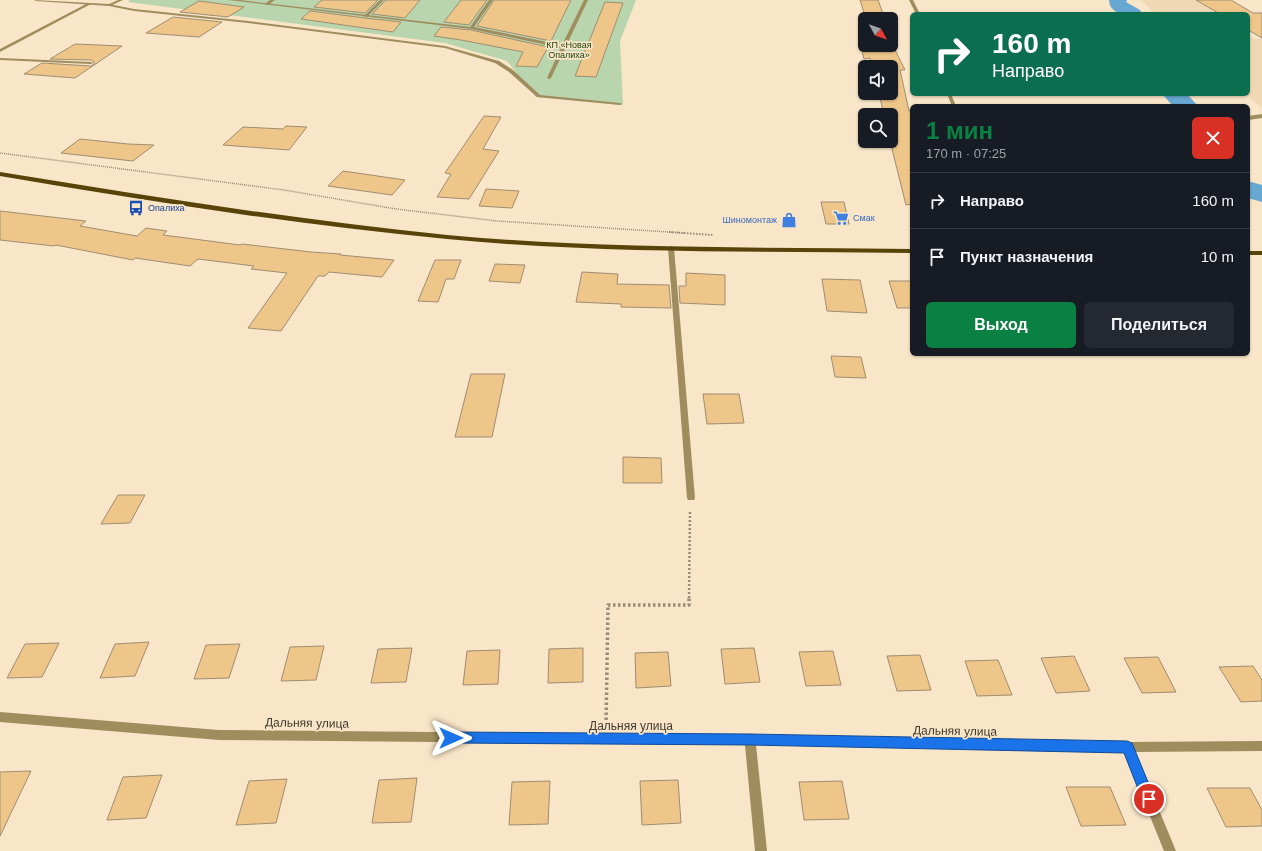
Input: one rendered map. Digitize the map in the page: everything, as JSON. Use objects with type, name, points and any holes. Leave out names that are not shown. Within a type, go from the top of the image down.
[{"type":"main road","points":[[0,174],[97,190],[377,230],[448,237],[542,244],[671,248],[910,251]]},
{"type":"main road","points":[[1250,253],[1262,253]]},
{"type":"street","points":[[36,0],[109,5],[134,10],[248,22],[445,47],[496,62],[511,71],[539,96],[620,104]]},
{"type":"street","points":[[109,5],[121,0]]},
{"type":"street","points":[[230,0],[471,28],[564,47]]},
{"type":"street","points":[[267,4],[272,0]]},
{"type":"street","points":[[366,16],[382,0]]},
{"type":"street","points":[[471,28],[491,0]]},
{"type":"street","points":[[549,78],[586,0]]},
{"type":"street","points":[[911,0],[917,12]]},
{"type":"street","points":[[0,51],[89,4]]},
{"type":"street","points":[[0,59],[91,63]]},
{"type":"street","points":[[1250,118],[1262,116]]},
{"type":"street","points":[[671,248],[691,498]]},
{"type":"street","name":"Дальняя улица","points":[[0,717],[219,735],[750,740],[1127,747],[1262,746]]},
{"type":"street","points":[[750,740],[761,851]]},
{"type":"street","points":[[1127,747],[1170,851]]},
{"type":"path","points":[[0,153],[276,189],[396,209],[497,221],[715,235]]},
{"type":"path","points":[[606,739],[608,605],[689,605],[691,498]]},
{"type":"shaded area","points":[[1141,0],[1198,0],[1215,12],[1154,12]]},
{"type":"shaded area","points":[[1250,36],[1254,39],[1262,39],[1262,108],[1248,96],[1250,96]]},
{"type":"green space","name":"КП «Новая Опалиха»","points":[[130,0],[636,0],[620,41],[623,105],[536,97],[507,61],[445,43],[128,2]]},
{"type":"building","points":[[322,0],[378,0],[365,13],[314,7]]},
{"type":"building","points":[[386,0],[420,0],[405,18],[372,14]]},
{"type":"building","points":[[461,0],[487,0],[469,25],[444,22]]},
{"type":"building","points":[[494,0],[571,0],[551,41],[477,26]]},
{"type":"building","points":[[860,0],[878,0],[882,12],[864,12]]},
{"type":"building","points":[[1196,0],[1231,0],[1253,13],[1262,13],[1262,38],[1250,31],[1250,12],[1217,12]]},
{"type":"building","points":[[199,1],[244,7],[228,17],[180,12]]},
{"type":"building","points":[[605,2],[623,3],[596,77],[575,76]]},
{"type":"building","points":[[310,11],[401,22],[393,32],[301,19]]},
{"type":"building","points":[[173,17],[222,22],[199,37],[146,33]]},
{"type":"building","points":[[441,27],[471,30],[548,47],[537,67],[516,66],[523,52],[434,36]]},
{"type":"building","points":[[75,44],[122,46],[75,78],[24,74],[42,63],[91,66],[94,64],[91,60],[50,59]]},
{"type":"building","points":[[862,52],[896,52],[905,70],[900,70],[910,111],[910,204],[906,205],[892,148],[898,148],[898,108],[882,108],[881,100],[898,100],[898,60],[870,60],[870,58],[864,59]]},
{"type":"building","points":[[484,116],[501,117],[483,149],[499,151],[469,199],[437,197],[451,174],[445,173]]},
{"type":"building","points":[[286,126],[307,127],[289,150],[223,145],[243,127],[283,129]]},
{"type":"building","points":[[80,139],[154,145],[133,161],[61,153]]},
{"type":"building","points":[[343,171],[405,180],[392,195],[328,186]]},
{"type":"building","points":[[486,189],[519,191],[512,208],[479,206]]},
{"type":"building","points":[[821,202],[844,202],[849,224],[826,224]]},
{"type":"building","points":[[0,211],[86,221],[80,226],[137,236],[146,228],[167,231],[163,235],[240,245],[394,260],[382,277],[329,272],[325,276],[318,276],[281,331],[248,328],[287,273],[251,269],[254,266],[198,259],[190,266],[135,258],[133,260],[56,245],[0,240]]},
{"type":"building","points":[[435,260],[461,260],[454,279],[446,279],[438,302],[418,301]]},
{"type":"building","points":[[495,264],[525,265],[520,283],[489,281]]},
{"type":"building","points":[[582,272],[618,274],[617,284],[669,285],[671,308],[621,307],[621,304],[576,302]]},
{"type":"building","points":[[686,273],[725,275],[725,305],[680,303],[679,286],[686,286]]},
{"type":"building","points":[[822,279],[860,280],[867,313],[827,311]]},
{"type":"building","points":[[889,281],[910,281],[910,308],[897,308]]},
{"type":"building","points":[[831,356],[861,357],[866,378],[835,377]]},
{"type":"building","points":[[471,374],[505,374],[492,437],[455,437]]},
{"type":"building","points":[[703,394],[739,394],[744,423],[707,424]]},
{"type":"building","points":[[623,457],[661,458],[662,483],[623,483]]},
{"type":"building","points":[[118,495],[145,495],[130,523],[101,524]]},
{"type":"building","points":[[149,642],[135,676],[100,678],[115,644]]},
{"type":"building","points":[[59,643],[42,677],[7,678],[25,644]]},
{"type":"building","points":[[240,644],[229,678],[194,679],[206,645]]},
{"type":"building","points":[[324,646],[316,680],[281,681],[290,647]]},
{"type":"building","points":[[412,648],[406,682],[371,683],[378,649]]},
{"type":"building","points":[[583,648],[583,682],[548,683],[549,649]]},
{"type":"building","points":[[754,648],[760,682],[725,684],[721,649]]},
{"type":"building","points":[[500,650],[498,684],[463,685],[467,651]]},
{"type":"building","points":[[833,651],[841,685],[806,686],[799,652]]},
{"type":"building","points":[[668,652],[671,686],[636,688],[635,653]]},
{"type":"building","points":[[920,655],[931,690],[897,691],[887,656]]},
{"type":"building","points":[[1074,656],[1090,691],[1056,693],[1041,658]]},
{"type":"building","points":[[1158,657],[1176,692],[1142,693],[1124,658]]},
{"type":"building","points":[[998,660],[1012,695],[977,696],[965,661]]},
{"type":"building","points":[[1253,666],[1262,680],[1262,701],[1241,702],[1219,667]]},
{"type":"building","points":[[31,771],[0,836],[0,772]]},
{"type":"building","points":[[162,775],[146,818],[107,820],[123,777]]},
{"type":"building","points":[[417,778],[411,822],[372,823],[379,780]]},
{"type":"building","points":[[287,779],[276,823],[236,825],[249,781]]},
{"type":"building","points":[[678,780],[681,823],[642,825],[640,781]]},
{"type":"building","points":[[550,781],[548,824],[509,825],[512,782]]},
{"type":"building","points":[[842,781],[849,819],[804,820],[799,782]]},
{"type":"building","points":[[1066,787],[1110,787],[1126,825],[1081,826]]},
{"type":"building","points":[[1207,788],[1250,788],[1262,810],[1262,826],[1226,827]]},
{"type":"waterway","points":[[1118,0],[1119,5],[1130,12]]},
{"type":"waterway","points":[[1175,96],[1185,104]]},
{"type":"waterway","points":[[1250,190],[1262,194]]},
{"type":"place","name":"Опалиха","points":[[136,208]]},
{"type":"place","name":"Смак","points":[[841,218]]},
{"type":"place","name":"Шиномонтаж","points":[[789,220]]},
{"type":"route","points":[[451,738],[750,740],[1127,747],[1149,799]]}]
